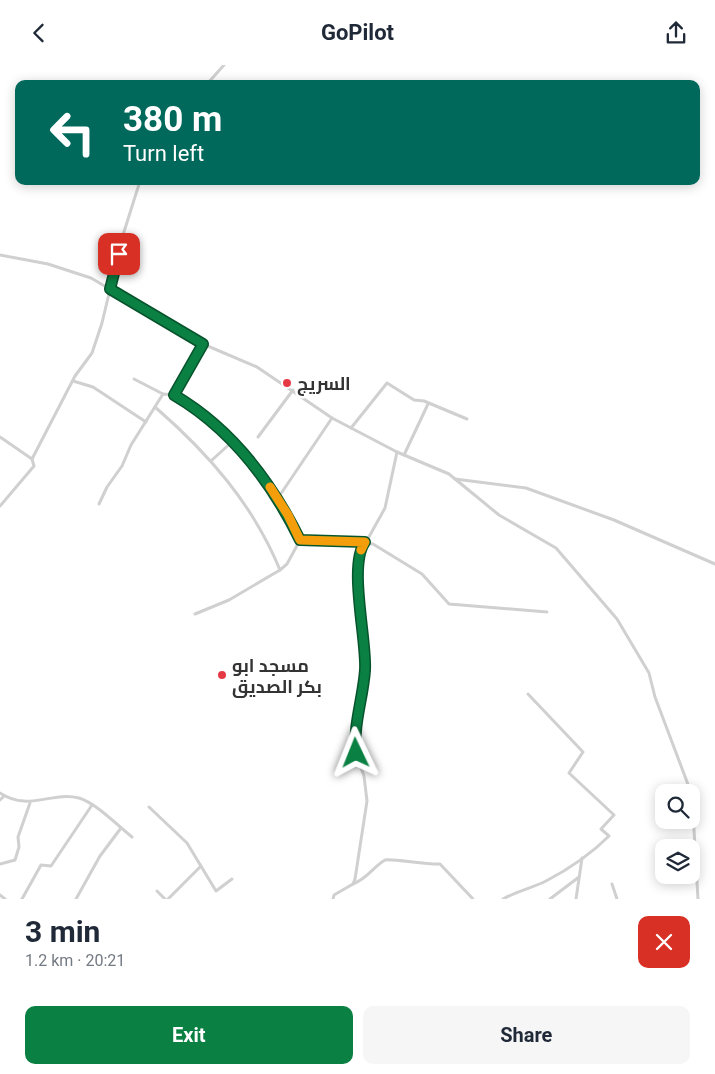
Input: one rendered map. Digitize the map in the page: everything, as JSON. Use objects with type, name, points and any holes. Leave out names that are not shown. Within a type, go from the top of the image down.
[{"type":"street","points":[[211,80],[224,65]]},
{"type":"street","points":[[32,459],[73,381],[92,353],[123,235],[139,185]]},
{"type":"street","points":[[0,255],[48,264],[91,278],[203,344],[257,367],[332,418],[397,452],[450,474],[499,515],[556,548],[585,580],[630,638],[649,673],[655,697],[692,795],[698,899]]},
{"type":"street","points":[[174,395],[203,344]]},
{"type":"street","points":[[134,379],[163,394],[174,395],[216,423],[234,440],[278,498],[300,540]]},
{"type":"street","points":[[73,381],[93,387],[146,422]]},
{"type":"street","points":[[351,428],[387,383],[414,400],[467,419]]},
{"type":"street","points":[[258,437],[293,391]]},
{"type":"street","points":[[100,504],[107,487],[122,465],[130,445],[163,394]]},
{"type":"street","points":[[404,455],[428,404]]},
{"type":"street","points":[[156,407],[212,460],[246,506],[280,570]]},
{"type":"street","points":[[278,498],[332,418]]},
{"type":"street","points":[[0,437],[32,459],[34,466],[0,506]]},
{"type":"street","points":[[212,460],[234,440]]},
{"type":"street","points":[[353,884],[367,801],[355,740],[365,673],[365,643],[359,600],[360,553],[385,508],[397,452]]},
{"type":"street","points":[[454,479],[526,488],[614,519],[714,565]]},
{"type":"street","points":[[300,540],[365,542],[415,568],[449,604],[547,612]]},
{"type":"street","points":[[195,614],[229,600],[280,570],[287,564],[300,540]]},
{"type":"street","points":[[503,899],[523,889],[544,882],[582,858],[609,836],[602,829],[614,815],[569,773],[583,752],[528,694]]},
{"type":"street","points":[[0,793],[4,796],[30,803],[62,797],[77,798],[92,805],[132,837]]},
{"type":"street","points":[[0,800],[4,796]]},
{"type":"street","points":[[0,864],[15,859],[19,847],[18,837],[30,803]]},
{"type":"street","points":[[22,899],[40,865],[51,866],[92,805]]},
{"type":"street","points":[[149,807],[187,843],[216,891],[232,879]]},
{"type":"street","points":[[76,899],[100,856],[121,828]]},
{"type":"street","points":[[333,899],[334,895],[364,880],[385,860],[392,858],[426,865],[440,864],[473,899]]},
{"type":"street","points":[[576,899],[582,858]]},
{"type":"street","points":[[157,891],[166,899],[200,867]]},
{"type":"street","points":[[550,899],[579,877]]},
{"type":"street","points":[[612,884],[617,899]]},
{"type":"street","points":[[0,895],[5,899]]},
{"type":"slow traffic","points":[[270,487],[288,515],[300,540],[365,542],[361,550]]},
{"type":"place","name":"السريج","points":[[287,383]]},
{"type":"place","name":"مسجد ابو بكر الصديق","points":[[222,675]]},
{"type":"route","points":[[119,254],[110,289],[203,344],[174,395],[216,423],[234,440],[275,493],[300,540],[365,542],[360,553],[359,600],[366,653],[365,673],[356,727],[356,753]]}]
